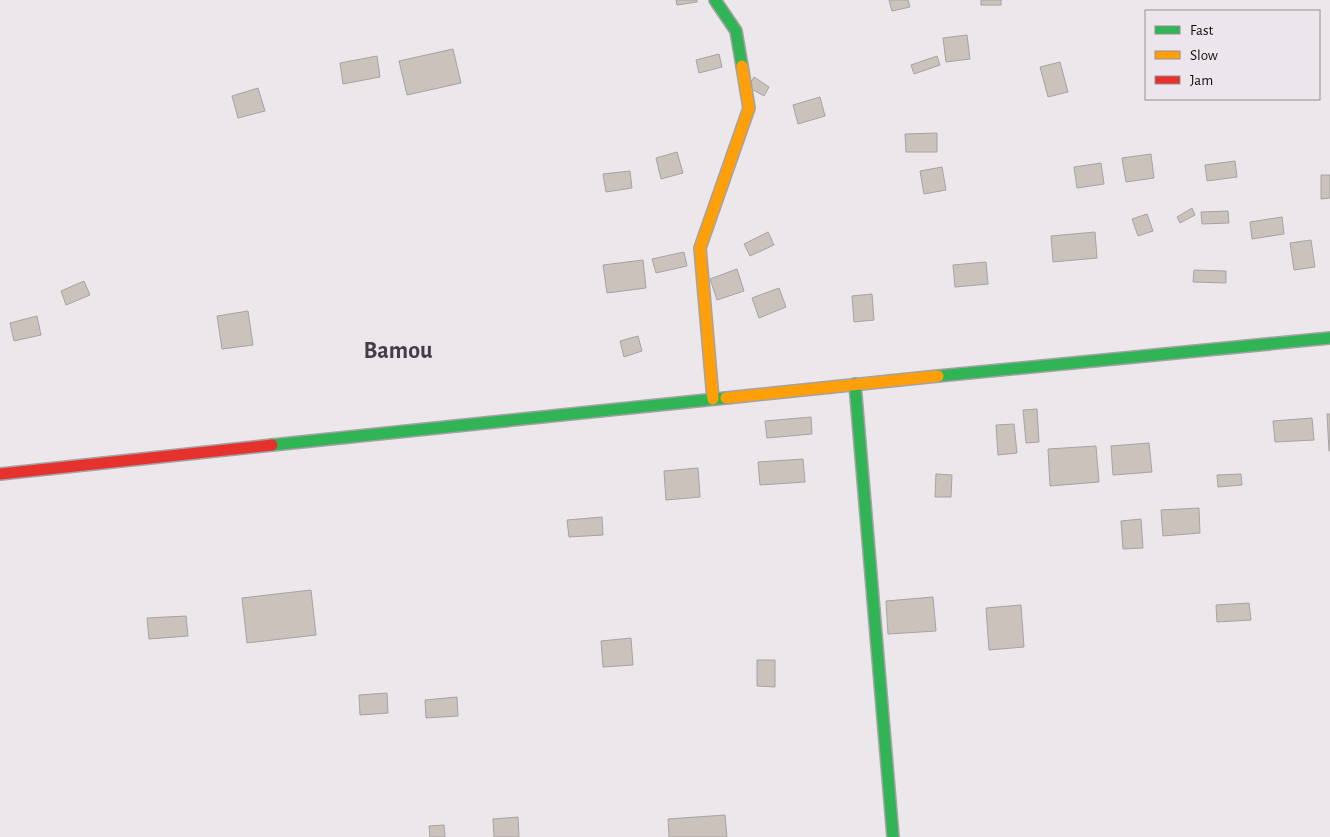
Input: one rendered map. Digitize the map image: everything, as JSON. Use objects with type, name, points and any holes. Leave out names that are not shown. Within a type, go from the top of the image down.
[{"type":"main road","points":[[713,399],[700,248],[749,108],[736,31],[715,0]]},
{"type":"main road","points":[[0,474],[855,384],[1330,338]]},
{"type":"main road","points":[[855,384],[893,837]]},
{"type":"building","points":[[676,0],[697,0],[697,2],[677,5]]},
{"type":"building","points":[[889,0],[908,0],[910,7],[892,11]]},
{"type":"building","points":[[981,0],[1001,0],[1001,5],[981,5]]},
{"type":"building","points":[[967,35],[970,59],[946,62],[943,38]]},
{"type":"building","points":[[453,49],[461,83],[407,95],[399,61]]},
{"type":"building","points":[[719,54],[722,67],[699,73],[696,60]]},
{"type":"building","points":[[377,56],[380,77],[343,84],[340,63]]},
{"type":"building","points":[[937,56],[940,65],[914,74],[911,65]]},
{"type":"building","points":[[1060,62],[1068,92],[1048,97],[1040,67]]},
{"type":"building","points":[[754,77],[769,87],[764,96],[748,87]]},
{"type":"building","points":[[258,88],[265,111],[238,118],[232,96]]},
{"type":"building","points":[[820,97],[825,116],[798,124],[793,105]]},
{"type":"building","points":[[937,133],[937,152],[906,152],[905,134]]},
{"type":"building","points":[[677,152],[683,173],[661,179],[656,158]]},
{"type":"building","points":[[1151,154],[1154,178],[1126,182],[1122,158]]},
{"type":"building","points":[[1235,161],[1237,177],[1207,181],[1205,165]]},
{"type":"building","points":[[1101,163],[1104,184],[1077,188],[1074,167]]},
{"type":"building","points":[[942,167],[946,190],[924,194],[920,171]]},
{"type":"building","points":[[630,171],[632,188],[606,192],[603,174]]},
{"type":"building","points":[[1321,175],[1330,175],[1330,198],[1321,199]]},
{"type":"building","points":[[1192,208],[1195,215],[1180,223],[1177,217]]},
{"type":"building","points":[[1228,211],[1229,223],[1202,224],[1201,212]]},
{"type":"building","points":[[1147,214],[1153,231],[1138,236],[1132,219]]},
{"type":"building","points":[[1282,217],[1284,234],[1252,239],[1250,222]]},
{"type":"building","points":[[768,232],[774,245],[750,256],[744,244]]},
{"type":"building","points":[[1095,232],[1097,258],[1053,262],[1051,236]]},
{"type":"building","points":[[1311,240],[1315,267],[1294,270],[1290,243]]},
{"type":"building","points":[[684,252],[687,266],[656,273],[652,259]]},
{"type":"building","points":[[643,260],[646,288],[607,293],[603,265]]},
{"type":"building","points":[[986,262],[988,284],[955,287],[953,265]]},
{"type":"building","points":[[737,269],[744,291],[717,300],[710,279]]},
{"type":"building","points":[[1194,270],[1226,271],[1226,283],[1193,282]]},
{"type":"building","points":[[84,281],[90,295],[66,305],[61,291]]},
{"type":"building","points":[[779,288],[786,307],[759,318],[752,298]]},
{"type":"building","points":[[872,294],[874,320],[854,322],[852,296]]},
{"type":"building","points":[[248,311],[253,345],[222,349],[217,316]]},
{"type":"building","points":[[37,316],[41,335],[14,341],[10,323]]},
{"type":"building","points":[[638,336],[642,351],[624,357],[620,341]]},
{"type":"building","points":[[1037,409],[1039,442],[1026,443],[1023,410]]},
{"type":"building","points":[[1327,414],[1330,414],[1330,451],[1329,451]]},
{"type":"building","points":[[811,417],[812,434],[767,438],[765,421]]},
{"type":"building","points":[[1312,418],[1314,440],[1275,442],[1273,421]]},
{"type":"building","points":[[1014,424],[1017,453],[998,455],[996,425]]},
{"type":"building","points":[[1149,443],[1152,472],[1113,475],[1111,446]]},
{"type":"building","points":[[1096,446],[1099,482],[1050,486],[1048,449]]},
{"type":"building","points":[[803,459],[805,482],[760,485],[758,462]]},
{"type":"building","points":[[698,468],[700,497],[666,500],[664,471]]},
{"type":"building","points":[[936,474],[952,475],[951,497],[935,497]]},
{"type":"building","points":[[1241,474],[1242,485],[1218,487],[1217,475]]},
{"type":"building","points":[[1199,508],[1200,533],[1163,536],[1161,510]]},
{"type":"building","points":[[602,517],[603,535],[569,537],[567,520]]},
{"type":"building","points":[[1141,519],[1143,548],[1123,549],[1121,521]]},
{"type":"building","points":[[311,590],[316,635],[247,643],[242,598]]},
{"type":"building","points":[[933,597],[936,631],[888,634],[886,601]]},
{"type":"building","points":[[1249,603],[1251,620],[1217,622],[1216,605]]},
{"type":"building","points":[[1021,605],[1024,647],[989,650],[986,608]]},
{"type":"building","points":[[186,616],[188,636],[149,639],[147,618]]},
{"type":"building","points":[[631,638],[633,665],[603,667],[601,641]]},
{"type":"building","points":[[757,660],[775,660],[775,687],[757,686]]},
{"type":"building","points":[[387,693],[388,713],[360,715],[359,695]]},
{"type":"building","points":[[457,697],[458,716],[426,718],[425,700]]},
{"type":"building","points":[[725,815],[727,837],[669,837],[668,819]]},
{"type":"building","points":[[518,817],[519,837],[494,837],[493,819]]},
{"type":"building","points":[[444,825],[445,837],[430,837],[429,826]]},
{"type":"traffic: fast","points":[[715,0],[736,31],[742,66]]},
{"type":"traffic: fast","points":[[938,376],[1330,338]]},
{"type":"traffic: fast","points":[[855,384],[893,837]]},
{"type":"traffic: fast","points":[[272,445],[726,398]]},
{"type":"traffic: slow","points":[[713,399],[700,248],[749,108],[742,66]]},
{"type":"traffic: slow","points":[[726,398],[938,376]]},
{"type":"traffic: jam","points":[[0,474],[272,445]]},
{"type":"district","name":"Bamou","points":[[398,350]]}]
